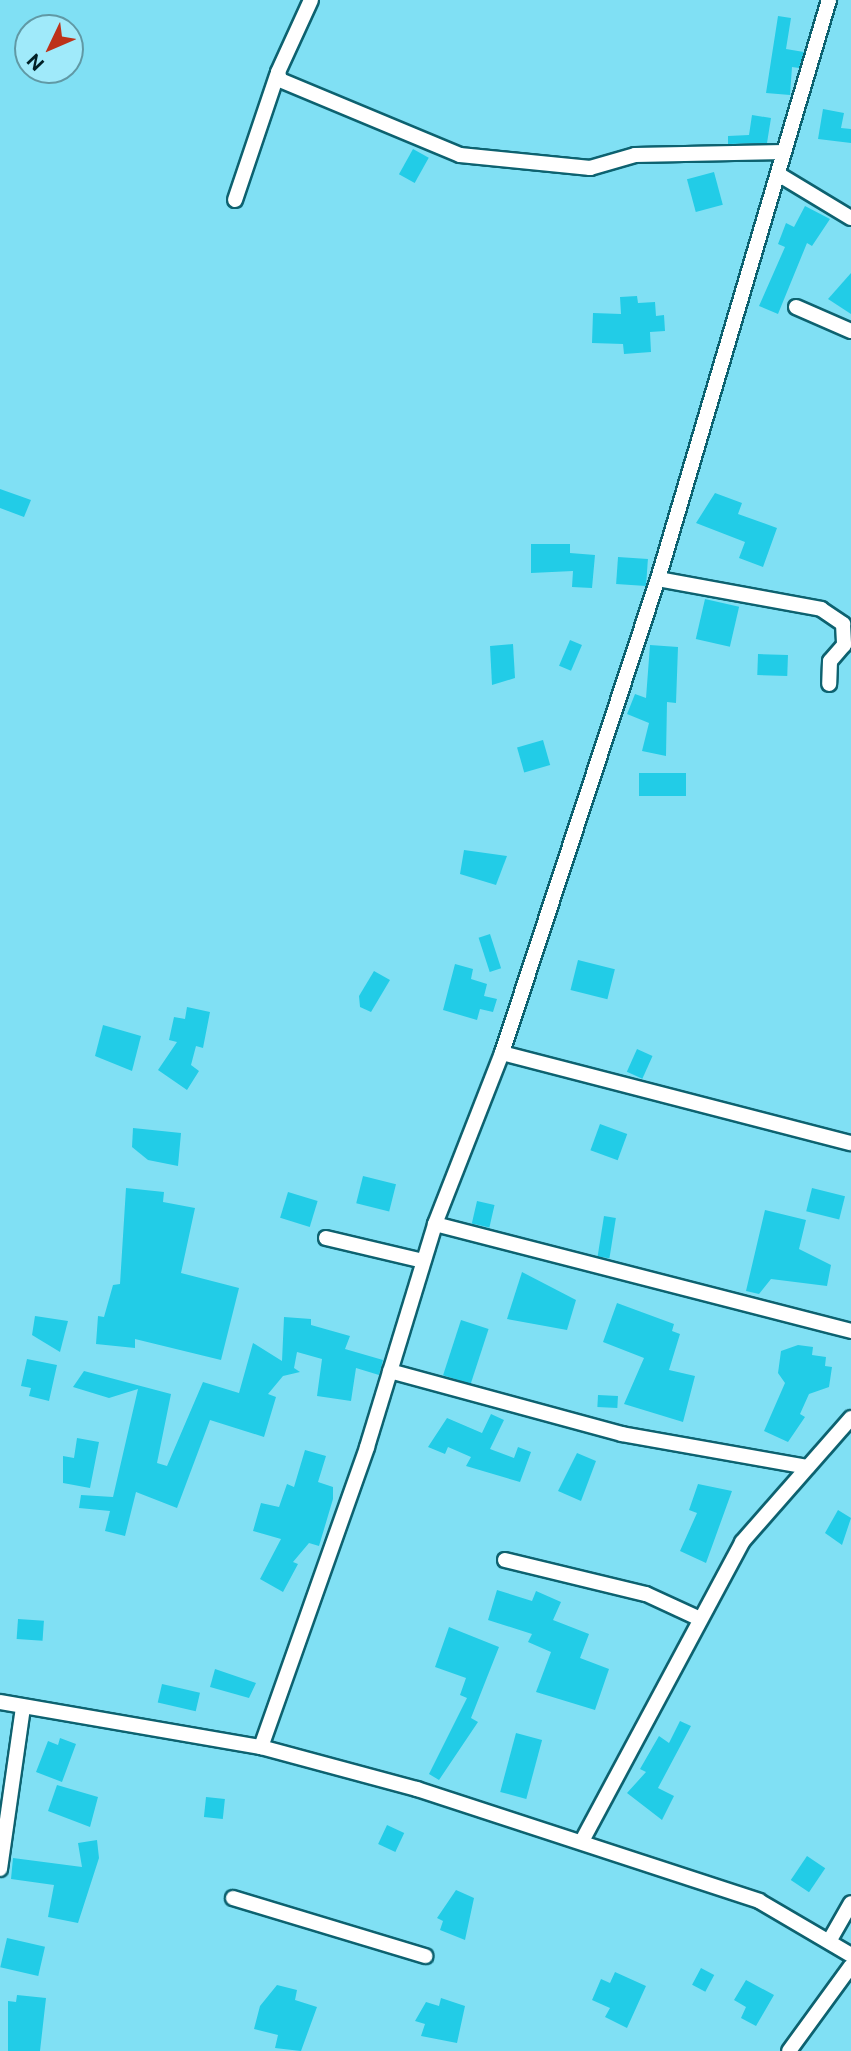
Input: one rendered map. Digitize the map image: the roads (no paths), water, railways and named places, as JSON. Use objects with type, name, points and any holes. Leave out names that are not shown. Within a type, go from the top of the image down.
[{"type":"street","points":[[235,200],[278,75],[311,0]]},
{"type":"street","points":[[261,1747],[390,1371],[435,1224],[502,1053],[658,579],[829,0]]},
{"type":"street","points":[[278,75],[460,155],[499,161],[590,168],[635,155],[784,152]]},
{"type":"street","points":[[778,174],[851,218]]},
{"type":"street","points":[[796,307],[851,331]]},
{"type":"street","points":[[658,579],[821,609],[842,624],[844,645],[830,661],[829,684]]},
{"type":"street","points":[[502,1053],[851,1143]]},
{"type":"street","points":[[435,1224],[851,1331]]},
{"type":"street","points":[[326,1238],[423,1261]]},
{"type":"street","points":[[390,1371],[465,1397],[622,1434],[807,1467]]},
{"type":"street","points":[[582,1841],[698,1618],[742,1542],[851,1418]]},
{"type":"street","points":[[505,1560],[646,1594],[698,1618]]},
{"type":"street","points":[[0,1702],[261,1747],[582,1841],[759,1900],[831,1938],[851,1955]]},
{"type":"street","points":[[0,1869],[23,1707]]},
{"type":"street","points":[[233,1898],[425,1956]]},
{"type":"street","points":[[831,1938],[851,1903]]},
{"type":"street","points":[[789,2051],[851,1966]]}]
